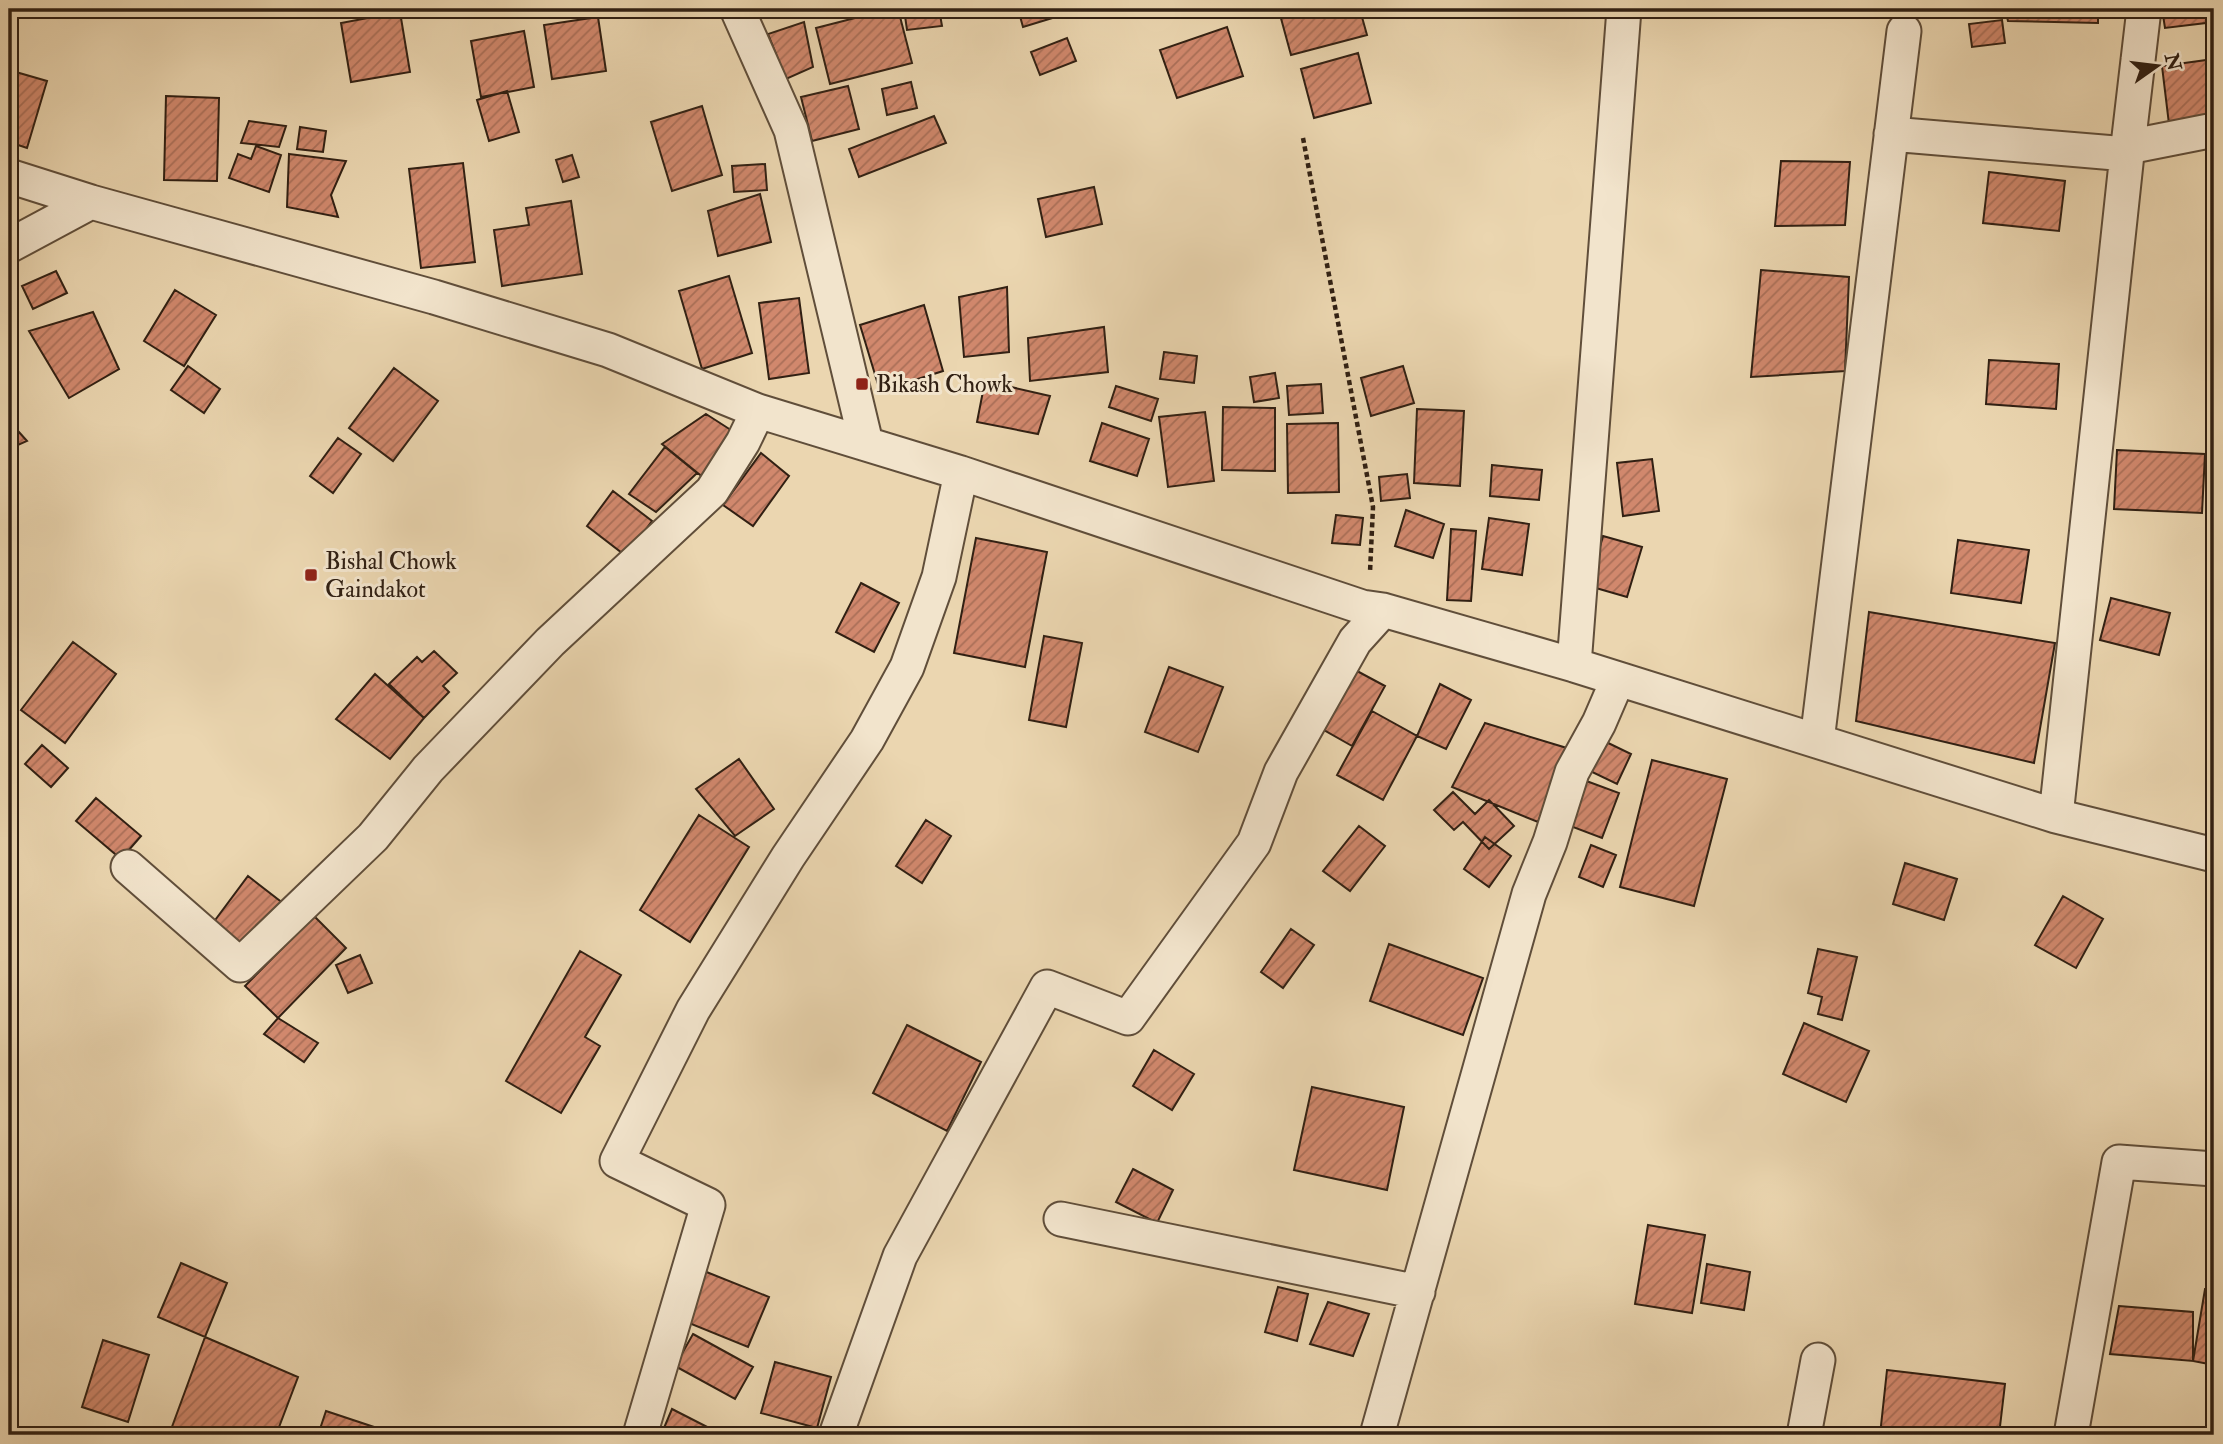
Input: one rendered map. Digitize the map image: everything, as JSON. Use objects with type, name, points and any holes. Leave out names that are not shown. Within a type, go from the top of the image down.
[{"type":"street","points":[[737,9],[791,130],[866,443]]},
{"type":"street","points":[[1574,664],[1624,9]]},
{"type":"street","points":[[2056,816],[2144,9]]},
{"type":"street","points":[[1817,741],[1904,31]]},
{"type":"street","points":[[1891,135],[2127,151],[2214,130]]},
{"type":"street","points":[[9,176],[91,202],[434,297],[608,350],[758,411],[961,472],[1372,608],[1574,664],[2056,816],[2214,855]]},
{"type":"street","points":[[9,246],[91,202]]},
{"type":"street","points":[[128,867],[240,965],[373,837],[428,769],[550,642],[712,491],[743,442],[758,411]]},
{"type":"street","points":[[640,1435],[708,1205],[617,1161],[693,1010],[788,857],[867,740],[907,667],[939,577],[961,472]]},
{"type":"street","points":[[836,1435],[900,1256],[1047,987],[1128,1018],[1254,843],[1281,772],[1372,608]]},
{"type":"street","points":[[1377,1435],[1529,894],[1550,842],[1572,772],[1599,723],[1618,679]]},
{"type":"street","points":[[2071,1435],[2119,1162],[2214,1169]]},
{"type":"street","points":[[1061,1219],[1418,1292]]},
{"type":"street","points":[[1804,1435],[1818,1360]]},
{"type":"path","points":[[1303,138],[1373,507],[1372,608]]},
{"type":"building","points":[[898,9],[912,63],[830,84],[816,28]]},
{"type":"building","points":[[904,9],[939,9],[942,26],[907,30]]},
{"type":"building","points":[[1018,9],[1071,9],[1072,12],[1023,27]]},
{"type":"building","points":[[1344,9],[1345,14],[1360,10],[1367,35],[1291,55],[1279,11]]},
{"type":"building","points":[[1967,9],[2098,9],[2098,23],[2008,21],[2007,17],[1967,15]]},
{"type":"building","points":[[2162,9],[2214,9],[2214,22],[2165,28]]},
{"type":"building","points":[[400,12],[410,72],[351,82],[341,23]]},
{"type":"building","points":[[598,17],[606,71],[552,79],[544,25]]},
{"type":"building","points":[[2002,20],[2005,43],[1972,47],[1969,24]]},
{"type":"building","points":[[804,22],[813,67],[786,79],[768,34]]},
{"type":"building","points":[[1227,27],[1243,76],[1177,98],[1160,50]]},
{"type":"building","points":[[524,31],[534,87],[481,97],[471,41]]},
{"type":"building","points":[[1067,38],[1076,61],[1040,75],[1031,52]]},
{"type":"building","points":[[1358,53],[1371,103],[1314,118],[1301,69]]},
{"type":"building","points":[[2214,59],[2214,118],[2169,124],[2162,66]]},
{"type":"building","points":[[9,70],[47,81],[27,148],[9,142]]},
{"type":"building","points":[[911,82],[917,108],[887,115],[882,89]]},
{"type":"building","points":[[848,86],[859,129],[812,141],[801,97]]},
{"type":"building","points":[[507,91],[519,132],[489,141],[477,100]]},
{"type":"building","points":[[166,96],[219,98],[217,181],[164,180]]},
{"type":"building","points":[[702,106],[722,175],[672,191],[651,122]]},
{"type":"building","points":[[934,116],[946,143],[859,177],[849,149]]},
{"type":"building","points":[[249,121],[286,126],[279,147],[241,143]]},
{"type":"building","points":[[300,127],[326,131],[323,152],[297,149]]},
{"type":"building","points":[[256,146],[281,155],[269,192],[229,178],[238,154],[251,159]]},
{"type":"building","points":[[289,154],[346,161],[331,195],[338,217],[287,207]]},
{"type":"building","points":[[572,155],[579,177],[563,182],[556,160]]},
{"type":"building","points":[[1781,161],[1850,162],[1845,225],[1775,226]]},
{"type":"building","points":[[463,163],[475,262],[421,268],[409,169]]},
{"type":"building","points":[[765,164],[767,190],[734,192],[732,166]]},
{"type":"building","points":[[1989,172],[2065,181],[2059,231],[1983,223]]},
{"type":"building","points":[[1094,187],[1102,224],[1046,237],[1038,199]]},
{"type":"building","points":[[760,194],[771,242],[718,256],[708,211]]},
{"type":"building","points":[[571,201],[582,274],[502,286],[494,230],[529,225],[526,208]]},
{"type":"building","points":[[1761,270],[1849,277],[1845,371],[1751,377]]},
{"type":"building","points":[[56,271],[67,293],[33,309],[22,286]]},
{"type":"building","points":[[729,276],[752,353],[702,369],[679,291]]},
{"type":"building","points":[[1007,287],[1009,352],[964,357],[959,297]]},
{"type":"building","points":[[175,290],[216,315],[184,366],[144,341]]},
{"type":"building","points":[[799,298],[809,373],[769,379],[759,303]]},
{"type":"building","points":[[924,305],[943,371],[880,391],[860,325]]},
{"type":"building","points":[[93,312],[119,369],[69,398],[29,331]]},
{"type":"building","points":[[1104,327],[1108,372],[1030,381],[1028,338]]},
{"type":"building","points":[[1164,352],[1197,356],[1194,383],[1160,379]]},
{"type":"building","points":[[1989,360],[2059,364],[2056,409],[1986,404]]},
{"type":"building","points":[[188,366],[220,389],[204,413],[171,390]]},
{"type":"building","points":[[1403,366],[1414,403],[1371,416],[1361,378]]},
{"type":"building","points":[[394,368],[438,401],[393,461],[349,428]]},
{"type":"building","points":[[1275,373],[1279,398],[1254,402],[1250,377]]},
{"type":"building","points":[[985,381],[1050,396],[1038,434],[977,422]]},
{"type":"building","points":[[1321,384],[1323,413],[1289,415],[1287,386]]},
{"type":"building","points":[[1116,386],[1158,399],[1151,421],[1109,407]]},
{"type":"building","points":[[1223,407],[1275,408],[1275,471],[1222,470]]},
{"type":"building","points":[[1417,409],[1464,411],[1460,486],[1414,483]]},
{"type":"building","points":[[1205,412],[1214,481],[1168,487],[1159,417]]},
{"type":"building","points":[[706,414],[734,432],[710,483],[662,444]]},
{"type":"building","points":[[9,421],[27,441],[9,449]]},
{"type":"building","points":[[1102,423],[1149,439],[1137,476],[1090,461]]},
{"type":"building","points":[[1338,423],[1339,492],[1288,493],[1287,424]]},
{"type":"building","points":[[338,438],[361,454],[333,493],[310,476]]},
{"type":"building","points":[[665,447],[697,473],[656,512],[629,494]]},
{"type":"building","points":[[2117,450],[2205,454],[2202,513],[2114,509]]},
{"type":"building","points":[[761,453],[789,476],[753,526],[723,505]]},
{"type":"building","points":[[1652,459],[1659,511],[1623,516],[1617,463]]},
{"type":"building","points":[[1492,465],[1542,470],[1539,500],[1490,496]]},
{"type":"building","points":[[1407,474],[1410,498],[1381,501],[1379,477]]},
{"type":"building","points":[[613,491],[652,521],[626,556],[587,526]]},
{"type":"building","points":[[1406,510],[1444,524],[1433,558],[1395,546]]},
{"type":"building","points":[[1336,515],[1363,518],[1360,545],[1332,543]]},
{"type":"building","points":[[1489,518],[1529,524],[1522,575],[1482,569]]},
{"type":"building","points":[[1451,529],[1476,531],[1471,601],[1447,600]]},
{"type":"building","points":[[1603,536],[1642,547],[1627,597],[1589,586]]},
{"type":"building","points":[[976,538],[1047,552],[1025,667],[954,653]]},
{"type":"building","points":[[1958,540],[2029,550],[2021,603],[1951,593]]},
{"type":"building","points":[[861,583],[899,603],[874,652],[836,632]]},
{"type":"building","points":[[2111,598],[2170,613],[2159,655],[2100,640]]},
{"type":"building","points":[[1869,612],[2055,643],[2034,763],[1856,721]]},
{"type":"building","points":[[1044,636],[1082,643],[1066,727],[1029,720]]},
{"type":"building","points":[[73,642],[116,674],[65,743],[21,710]]},
{"type":"building","points":[[434,651],[457,673],[443,686],[449,692],[424,718],[389,684],[417,657],[422,662]]},
{"type":"building","points":[[1169,667],[1223,687],[1198,752],[1145,732]]},
{"type":"building","points":[[1357,671],[1385,686],[1352,746],[1324,730]]},
{"type":"building","points":[[375,674],[424,718],[390,759],[336,719]]},
{"type":"building","points":[[1440,684],[1471,700],[1446,749],[1417,736]]},
{"type":"building","points":[[1372,711],[1417,736],[1383,800],[1337,775]]},
{"type":"building","points":[[1485,723],[1570,749],[1538,822],[1452,787]]},
{"type":"building","points":[[1602,740],[1631,754],[1617,784],[1588,770]]},
{"type":"building","points":[[42,745],[68,768],[51,787],[25,764]]},
{"type":"building","points":[[739,759],[774,809],[735,836],[696,789]]},
{"type":"building","points":[[1652,760],[1727,779],[1694,906],[1620,887]]},
{"type":"building","points":[[1581,779],[1619,793],[1602,838],[1565,824]]},
{"type":"building","points":[[1453,792],[1475,814],[1489,800],[1514,826],[1489,849],[1463,822],[1454,830],[1434,810]]},
{"type":"building","points":[[96,798],[141,836],[121,859],[76,821]]},
{"type":"building","points":[[699,815],[749,847],[690,942],[640,910]]},
{"type":"building","points":[[926,820],[951,836],[922,883],[896,866]]},
{"type":"building","points":[[1359,826],[1385,846],[1350,891],[1323,871]]},
{"type":"building","points":[[1485,837],[1511,856],[1489,887],[1464,869]]},
{"type":"building","points":[[1591,845],[1616,855],[1603,887],[1579,877]]},
{"type":"building","points":[[1905,863],[1957,879],[1944,920],[1893,904]]},
{"type":"building","points":[[248,876],[284,904],[243,959],[207,931]]},
{"type":"building","points":[[2063,896],[2103,919],[2076,968],[2035,945]]},
{"type":"building","points":[[314,916],[346,948],[278,1018],[245,986]]},
{"type":"building","points":[[1291,929],[1314,945],[1283,988],[1261,972]]},
{"type":"building","points":[[1389,944],[1483,978],[1463,1035],[1370,1001]]},
{"type":"building","points":[[1818,949],[1857,957],[1842,1020],[1818,1014],[1822,997],[1808,993]]},
{"type":"building","points":[[580,951],[621,975],[585,1037],[600,1046],[561,1113],[506,1081]]},
{"type":"building","points":[[360,955],[372,983],[348,993],[336,965]]},
{"type":"building","points":[[278,1018],[318,1043],[304,1062],[264,1034]]},
{"type":"building","points":[[1804,1023],[1869,1051],[1846,1102],[1783,1074]]},
{"type":"building","points":[[907,1025],[981,1062],[947,1131],[873,1093]]},
{"type":"building","points":[[1154,1050],[1194,1074],[1172,1110],[1133,1086]]},
{"type":"building","points":[[1312,1087],[1404,1107],[1387,1190],[1294,1170]]},
{"type":"building","points":[[1133,1169],[1173,1190],[1157,1223],[1116,1202]]},
{"type":"building","points":[[1648,1225],[1705,1235],[1692,1313],[1635,1304]]},
{"type":"building","points":[[181,1263],[227,1283],[205,1337],[158,1317]]},
{"type":"building","points":[[1707,1264],[1750,1272],[1744,1310],[1701,1303]]},
{"type":"building","points":[[704,1271],[769,1297],[748,1347],[684,1321]]},
{"type":"building","points":[[1278,1287],[1308,1294],[1297,1341],[1265,1332]]},
{"type":"building","points":[[2205,1289],[2214,1290],[2214,1365],[2193,1361]]},
{"type":"building","points":[[1328,1302],[1369,1314],[1353,1356],[1310,1344]]},
{"type":"building","points":[[2119,1306],[2193,1312],[2193,1361],[2110,1354]]},
{"type":"building","points":[[693,1334],[753,1367],[735,1399],[675,1366]]},
{"type":"building","points":[[205,1337],[298,1377],[276,1435],[169,1435]]},
{"type":"building","points":[[103,1340],[149,1355],[128,1422],[82,1407]]},
{"type":"building","points":[[775,1362],[831,1377],[817,1428],[761,1413]]},
{"type":"building","points":[[1887,1370],[2005,1384],[1999,1435],[1880,1435]]},
{"type":"building","points":[[672,1409],[719,1433],[718,1435],[661,1435]]},
{"type":"building","points":[[326,1411],[389,1432],[388,1435],[318,1435]]},
{"type":"place","name":"Bikash Chowk","points":[[862,384]]},
{"type":"place","name":"Bishal Chowk Gaindakot","points":[[311,575]]}]
